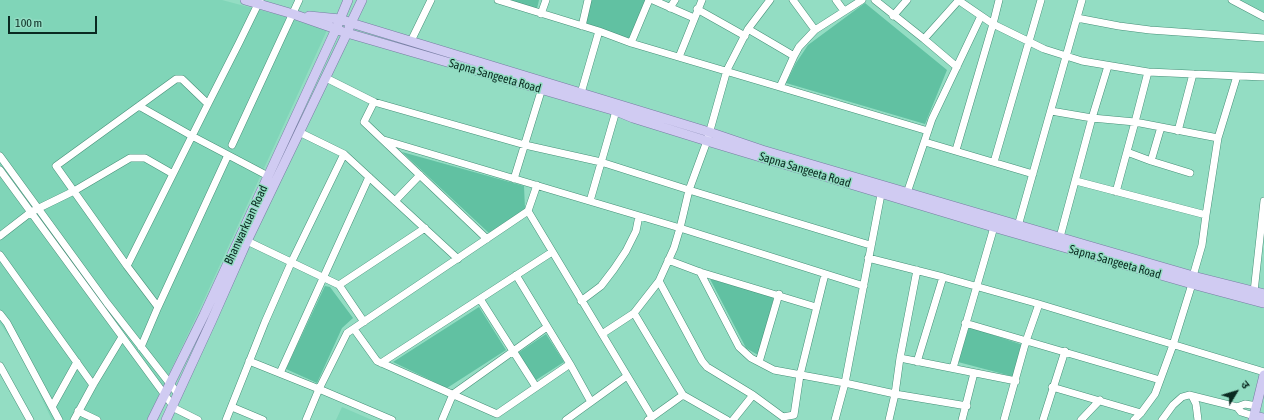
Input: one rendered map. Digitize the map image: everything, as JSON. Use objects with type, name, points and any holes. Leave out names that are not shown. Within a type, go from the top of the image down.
[{"type":"main road","points":[[245,0],[259,2],[293,14]]},
{"type":"main road","name":"Bhanwarkuan Road","points":[[152,420],[204,314],[348,0]]},
{"type":"main road","name":"Bhanwarkuan Road","points":[[166,420],[247,241],[362,0]]},
{"type":"main road","name":"Sapna Sangeeta Road","points":[[293,14],[340,19],[411,41],[633,118],[762,150],[994,227],[1264,299]]},
{"type":"main road","name":"Sapna Sangeeta Road","points":[[293,14],[347,33],[543,86],[581,93],[708,137]]},
{"type":"main road","name":"Sapna Sangeeta Road","points":[[882,189],[907,193],[1060,238],[1192,280],[1254,292],[1264,299]]},
{"type":"main road","points":[[1253,418],[1260,407],[1264,374]]},
{"type":"main road","points":[[1253,418],[1264,418]]},
{"type":"street","points":[[232,146],[299,0]]},
{"type":"street","points":[[411,41],[431,0]]},
{"type":"street","points":[[498,0],[631,43],[728,70],[780,87],[928,130]]},
{"type":"street","points":[[542,14],[546,0]]},
{"type":"street","points":[[582,26],[588,0]]},
{"type":"street","points":[[631,43],[650,0]]},
{"type":"street","points":[[653,0],[694,18]]},
{"type":"street","points":[[670,8],[675,0]]},
{"type":"street","points":[[679,57],[697,9],[702,0]]},
{"type":"street","points":[[793,0],[815,30]]},
{"type":"street","points":[[836,0],[844,11]]},
{"type":"street","points":[[780,87],[799,47],[815,30],[862,0]]},
{"type":"street","points":[[875,0],[957,66]]},
{"type":"street","points":[[893,16],[907,0]]},
{"type":"street","points":[[924,39],[958,0],[993,24],[1028,42],[1044,49],[1082,61],[1148,72],[1264,77]]},
{"type":"street","points":[[956,150],[999,0]]},
{"type":"street","points":[[994,162],[1040,0]]},
{"type":"street","points":[[1018,226],[1082,0]]},
{"type":"street","points":[[1232,0],[1264,17]]},
{"type":"street","points":[[602,334],[634,313],[659,281],[674,248],[688,190],[708,137],[728,70],[747,32],[767,1]]},
{"type":"street","points":[[127,266],[259,2]]},
{"type":"street","points":[[697,9],[794,56]]},
{"type":"street","points":[[907,193],[932,119],[981,16]]},
{"type":"street","points":[[1077,18],[1150,30],[1264,38]]},
{"type":"street","points":[[581,93],[599,32]]},
{"type":"street","points":[[1060,238],[1092,118],[1108,66]]},
{"type":"street","points":[[1116,192],[1148,72]]},
{"type":"street","points":[[1178,131],[1193,74]]},
{"type":"street","points":[[1134,420],[1155,394],[1173,345],[1202,246],[1218,138],[1237,76]]},
{"type":"street","points":[[326,78],[374,102],[525,145],[601,162],[870,245]]},
{"type":"street","points":[[158,307],[56,166],[176,79],[182,79],[208,104]]},
{"type":"street","points":[[514,179],[543,86]]},
{"type":"street","points":[[374,102],[364,122],[487,239]]},
{"type":"street","points":[[139,106],[268,176]]},
{"type":"street","points":[[590,202],[616,111]]},
{"type":"street","points":[[1051,111],[1092,118],[1135,122],[1218,138]]},
{"type":"street","points":[[1151,160],[1161,127]]},
{"type":"street","points":[[299,132],[344,154],[458,259]]},
{"type":"street","points":[[384,140],[680,228],[864,286]]},
{"type":"street","points":[[925,142],[1033,174]]},
{"type":"street","points":[[1127,152],[1190,173]]},
{"type":"street","points":[[226,420],[265,322],[291,262],[344,154]]},
{"type":"street","points":[[141,347],[228,155]]},
{"type":"street","points":[[0,156],[35,211],[122,337],[172,406],[198,420]]},
{"type":"street","points":[[0,236],[35,211],[74,191],[130,158],[145,158],[173,174]]},
{"type":"street","points":[[0,170],[35,211],[178,394]]},
{"type":"street","points":[[395,201],[420,175]]},
{"type":"street","points":[[280,373],[369,177]]},
{"type":"street","points":[[1076,181],[1206,215]]},
{"type":"street","points":[[306,420],[319,389],[347,333],[528,212],[537,186]]},
{"type":"street","points":[[834,420],[845,382],[864,286],[870,245],[882,189]]},
{"type":"street","points":[[1254,292],[1264,201]]},
{"type":"street","points":[[528,212],[627,376],[650,419],[683,395]]},
{"type":"street","points":[[581,301],[602,286],[626,252],[636,231],[639,216]]},
{"type":"street","points":[[953,368],[994,227]]},
{"type":"street","points":[[339,285],[425,228]]},
{"type":"street","points":[[247,241],[339,285],[364,322]]},
{"type":"street","points":[[381,363],[552,252]]},
{"type":"street","points":[[0,255],[93,385]]},
{"type":"street","points":[[868,258],[1039,304],[1264,374]]},
{"type":"street","points":[[668,260],[700,272],[779,294],[816,307]]},
{"type":"street","points":[[889,420],[917,270]]},
{"type":"street","points":[[700,272],[739,347],[751,358],[774,370],[845,382],[895,394],[967,406]]},
{"type":"street","points":[[659,281],[702,361],[707,367],[753,395],[783,417],[794,415],[800,375],[825,274]]},
{"type":"street","points":[[516,275],[570,364],[591,402]]},
{"type":"street","points":[[917,362],[943,277]]},
{"type":"street","points":[[759,362],[779,294]]},
{"type":"street","points":[[480,299],[536,387]]},
{"type":"street","points":[[1004,420],[1026,341],[1039,304]]},
{"type":"street","points":[[634,313],[683,395],[727,420]]},
{"type":"street","points":[[0,314],[7,323],[59,420]]},
{"type":"street","points":[[965,323],[1160,380]]},
{"type":"street","points":[[442,420],[453,394],[548,327]]},
{"type":"street","points":[[354,328],[377,361],[497,414],[570,364]]},
{"type":"street","points":[[74,420],[122,337]]},
{"type":"street","points":[[1043,420],[1064,351]]},
{"type":"street","points":[[900,358],[1016,380]]},
{"type":"street","points":[[249,361],[392,420]]},
{"type":"street","points":[[52,407],[77,362]]},
{"type":"street","points":[[0,366],[30,420]]},
{"type":"street","points":[[962,420],[967,406],[974,373]]},
{"type":"street","points":[[566,420],[627,376]]},
{"type":"street","points":[[1052,387],[1141,413]]},
{"type":"street","points":[[733,420],[753,395]]},
{"type":"street","points":[[1162,420],[1173,405],[1182,397],[1189,396],[1237,407],[1245,404],[1260,407]]},
{"type":"street","points":[[1192,396],[1196,404],[1198,420]]},
{"type":"street","points":[[1081,420],[1100,400]]},
{"type":"street","points":[[232,407],[263,420]]},
{"type":"street","points":[[1237,407],[1241,412],[1253,418]]},
{"type":"street","points":[[78,411],[97,420]]},
{"type":"shaded area","points":[[0,0],[222,0],[328,28],[197,315],[147,420],[52,420],[19,351],[0,323]]},
{"type":"shaded area","points":[[497,0],[539,0],[536,13]]},
{"type":"shaded area","points":[[588,0],[649,0],[631,43],[582,26]]},
{"type":"shaded area","points":[[1229,0],[1264,0],[1264,20]]},
{"type":"shaded area","points":[[865,3],[947,70],[925,124],[786,83],[796,63],[808,45]]},
{"type":"shaded area","points":[[402,152],[524,186],[525,209],[490,234]]},
{"type":"shaded area","points":[[710,279],[774,297],[758,355],[746,348]]},
{"type":"shaded area","points":[[325,286],[330,287],[353,318],[342,328],[317,383],[286,369]]},
{"type":"shaded area","points":[[479,307],[506,350],[447,388],[393,362]]},
{"type":"shaded area","points":[[969,327],[1023,345],[1015,377],[958,362]]},
{"type":"shaded area","points":[[546,334],[564,362],[536,380],[518,353]]},
{"type":"shaded area","points":[[342,407],[372,420],[336,420]]}]
